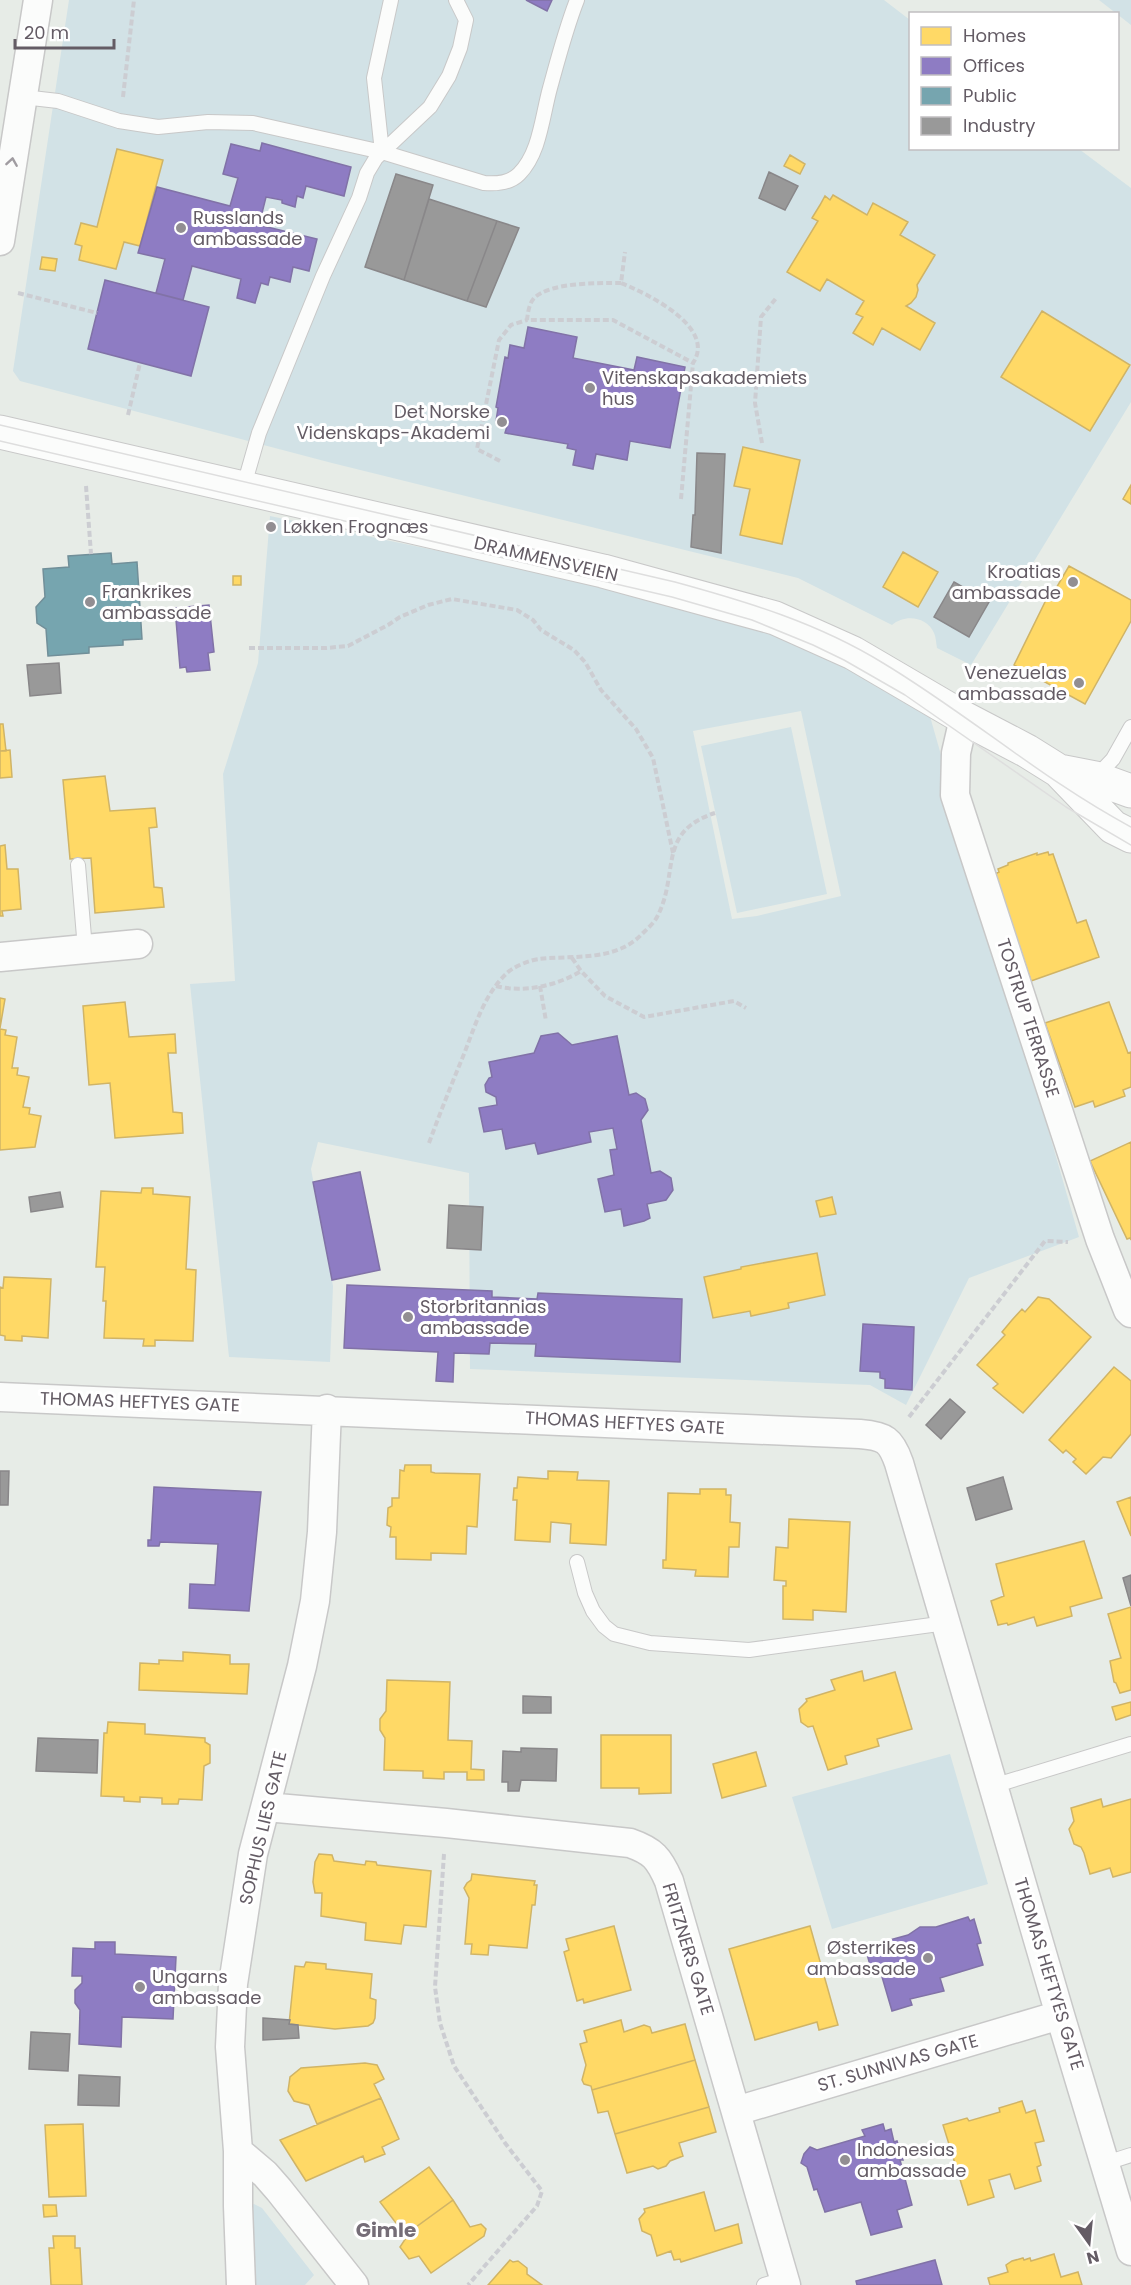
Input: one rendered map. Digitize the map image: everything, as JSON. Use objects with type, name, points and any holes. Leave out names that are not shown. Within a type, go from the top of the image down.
[{"type":"street","points":[[0,241],[38,0]]},
{"type":"street","name":"DRAMMENSVEIEN","points":[[0,432],[603,571],[775,618],[854,653],[964,718],[1028,750],[1090,790],[1131,791]]},
{"type":"street","name":"TOSTRUP TERRASSE","points":[[964,718],[956,753],[955,795],[1100,1239],[1131,1313]]},
{"type":"street","points":[[1090,790],[1113,827],[1131,836]]},
{"type":"street","points":[[0,957],[138,944]]},
{"type":"street","name":"THOMAS HEFTYES GATE","points":[[0,1397],[878,1435],[886,1440],[894,1450],[899,1463],[1060,2015],[1118,2159],[1131,2251]]},
{"type":"street","name":"SOPHUS LIES GATE","points":[[241,2285],[238,2151],[230,2047],[233,1984],[253,1854],[302,1666],[315,1601],[322,1532],[327,1410]]},
{"type":"street","name":"FRITZNERS GATE","points":[[266,1807],[630,1843],[648,1849],[661,1863],[669,1881],[736,2111],[778,2283]]},
{"type":"street","name":"ST. SUNNIVAS GATE","points":[[736,2111],[1060,2015]]},
{"type":"street","points":[[238,2151],[265,2174],[354,2285]]},
{"type":"lane","points":[[382,152],[374,78],[391,0]]},
{"type":"lane","points":[[243,489],[256,440],[368,173],[382,152],[430,107],[449,76],[460,48],[466,20],[456,0]]},
{"type":"lane","points":[[23,97],[58,101],[118,121],[158,128],[231,122],[253,123],[382,152],[484,183],[508,181],[518,175],[535,150],[550,88],[577,0]]},
{"type":"lane","points":[[1090,790],[1113,759],[1131,727]]},
{"type":"lane","points":[[78,865],[85,949]]},
{"type":"lane","points":[[577,1562],[585,1593],[593,1611],[604,1626],[614,1634],[650,1643],[749,1650],[946,1623]]},
{"type":"lane","points":[[993,1786],[1131,1744]]},
{"type":"path","points":[[126,83],[134,0]]},
{"type":"path","points":[[621,283],[625,252]]},
{"type":"path","points":[[527,320],[533,299],[543,292],[578,285],[621,283],[658,301],[675,312],[690,327],[698,344],[698,354],[693,363],[681,499]]},
{"type":"path","points":[[18,293],[97,313]]},
{"type":"path","points":[[762,443],[754,403],[761,317],[777,297]]},
{"type":"path","points":[[500,461],[477,450],[499,340],[512,325],[527,320],[613,320],[693,363]]},
{"type":"path","points":[[128,415],[140,363]]},
{"type":"path","points":[[86,484],[91,554]]},
{"type":"path","points":[[249,648],[348,646],[388,626],[400,617],[428,605],[452,599],[517,610],[533,620],[541,630],[574,650],[585,662],[601,690],[636,729],[653,758],[673,853]]},
{"type":"path","points":[[429,1143],[487,998],[507,972],[536,959],[602,955],[623,949],[642,934],[656,918],[662,904],[678,838],[688,826],[715,813]]},
{"type":"path","points":[[571,958],[605,996],[644,1017],[734,1001],[746,1008]]},
{"type":"path","points":[[496,986],[513,990],[540,986],[566,980],[581,971]]},
{"type":"path","points":[[540,986],[546,1021]]},
{"type":"path","points":[[909,1417],[1045,1241],[1078,1242]]},
{"type":"path","points":[[445,1844],[435,1987],[440,2023],[454,2066],[505,2143],[543,2191],[537,2206],[468,2285]]},
{"type":"shaded area","points":[[69,0],[884,0],[909,19],[909,150],[1080,150],[1131,188],[1131,402],[971,665],[937,648],[931,627],[921,620],[903,619],[892,625],[798,578],[332,463],[20,381],[13,371]]},
{"type":"shaded area","points":[[1099,0],[1131,0],[1131,25],[1119,16],[1119,12],[1114,12]]},
{"type":"shaded area","points":[[270,516],[656,596],[816,644],[927,706],[1079,1237],[969,1278],[906,1405],[870,1385],[470,1369],[469,1173],[318,1142],[311,1169],[333,1286],[330,1362],[229,1357],[190,984],[235,981],[223,774],[258,663]],"holes":[[[801,711],[841,896],[757,916],[732,919],[693,731]]]},
{"type":"shaded area","points":[[791,727],[827,894],[737,913],[701,746]]},
{"type":"shaded area","points":[[950,1754],[988,1884],[832,1929],[792,1797]]},
{"type":"shaded area","points":[[252,2205],[262,2208],[314,2275],[305,2285],[252,2285]]},
{"type":"building: Homes","points":[[117,149],[163,160],[140,246],[124,242],[116,269],[79,260],[82,246],[75,244],[81,223],[97,227]]},
{"type":"building: Homes","points":[[790,155],[805,164],[800,174],[784,166]]},
{"type":"building: Homes","points":[[833,195],[867,215],[873,203],[908,222],[900,235],[935,255],[917,285],[916,297],[906,306],[935,323],[920,350],[882,328],[873,345],[853,333],[863,317],[856,314],[864,301],[827,279],[820,291],[787,272],[818,221],[812,218],[825,196],[830,200]]},
{"type":"building: Homes","points":[[42,257],[57,259],[55,271],[40,269]]},
{"type":"building: Homes","points":[[1042,311],[1130,365],[1090,431],[1001,377]]},
{"type":"building: Homes","points":[[743,447],[800,460],[782,544],[740,535],[750,489],[734,486]]},
{"type":"building: Homes","points":[[1131,485],[1131,504],[1123,499]]},
{"type":"building: Homes","points":[[903,552],[938,572],[918,607],[883,587]]},
{"type":"building: Homes","points":[[1069,566],[1131,600],[1131,621],[1085,704],[1014,665],[1048,596],[1051,597]]},
{"type":"building: Homes","points":[[233,576],[241,576],[241,585],[233,585]]},
{"type":"building: Homes","points":[[0,724],[3,724],[6,751],[0,751]]},
{"type":"building: Homes","points":[[10,750],[12,777],[0,778],[0,751]]},
{"type":"building: Homes","points":[[105,776],[110,811],[155,808],[157,827],[149,828],[154,887],[162,888],[164,907],[95,913],[91,858],[70,859],[63,780]]},
{"type":"building: Homes","points":[[5,845],[7,869],[18,869],[21,909],[2,911],[3,916],[0,916],[0,846]]},
{"type":"building: Homes","points":[[1048,852],[1049,855],[1053,854],[1077,923],[1086,920],[1099,957],[1031,981],[995,874],[999,872],[998,869],[1008,863],[1037,853],[1037,855]]},
{"type":"building: Homes","points":[[0,998],[5,999],[0,1028]]},
{"type":"building: Homes","points":[[125,1002],[129,1037],[175,1034],[176,1053],[168,1053],[173,1112],[182,1113],[183,1133],[115,1138],[110,1083],[89,1085],[83,1006]]},
{"type":"building: Homes","points":[[1109,1002],[1128,1053],[1131,1052],[1131,1087],[1123,1090],[1125,1096],[1095,1107],[1093,1101],[1075,1107],[1045,1023]]},
{"type":"building: Homes","points":[[0,1029],[6,1030],[5,1035],[17,1037],[12,1068],[18,1068],[17,1075],[29,1077],[23,1107],[30,1108],[29,1114],[41,1116],[35,1147],[0,1150]]},
{"type":"building: Homes","points":[[1131,1142],[1131,1240],[1127,1239],[1090,1161]]},
{"type":"building: Homes","points":[[142,1188],[153,1188],[153,1194],[190,1197],[186,1269],[196,1270],[193,1341],[155,1340],[155,1346],[143,1346],[144,1339],[104,1338],[105,1267],[96,1267],[101,1191],[141,1193]]},
{"type":"building: Homes","points":[[832,1197],[836,1214],[820,1217],[816,1201]]},
{"type":"building: Homes","points":[[817,1253],[825,1295],[788,1303],[789,1308],[751,1316],[750,1311],[713,1318],[704,1277],[741,1269],[741,1267]]},
{"type":"building: Homes","points":[[4,1277],[51,1279],[48,1338],[22,1336],[22,1341],[5,1340],[5,1336],[0,1335],[0,1287],[3,1288]]},
{"type":"building: Homes","points":[[1038,1297],[1049,1299],[1091,1337],[1023,1413],[993,1388],[998,1384],[977,1365],[1005,1335],[1002,1332],[1012,1320],[1022,1309],[1025,1312]]},
{"type":"building: Homes","points":[[1114,1367],[1131,1381],[1131,1434],[1111,1458],[1103,1457],[1086,1474],[1073,1462],[1076,1459],[1066,1450],[1063,1453],[1049,1440]]},
{"type":"building: Homes","points":[[405,1465],[431,1465],[431,1472],[435,1473],[480,1474],[477,1527],[467,1526],[466,1554],[431,1553],[431,1560],[396,1559],[396,1537],[390,1537],[391,1527],[387,1525],[388,1508],[392,1506],[392,1498],[399,1498],[400,1470],[404,1471]]},
{"type":"building: Homes","points":[[548,1471],[578,1472],[577,1480],[609,1481],[606,1545],[570,1543],[571,1524],[551,1522],[550,1542],[515,1540],[517,1500],[513,1500],[518,1477],[548,1479]]},
{"type":"building: Homes","points":[[700,1489],[726,1489],[726,1495],[731,1495],[730,1522],[740,1523],[739,1547],[729,1547],[728,1577],[695,1576],[696,1570],[663,1568],[663,1560],[666,1560],[668,1493],[700,1494]]},
{"type":"building: Homes","points":[[1131,1497],[1131,1536],[1117,1502]]},
{"type":"building: Homes","points":[[789,1519],[850,1522],[846,1612],[813,1610],[813,1620],[783,1619],[783,1586],[786,1586],[786,1581],[774,1580],[776,1547],[788,1548]]},
{"type":"building: Homes","points":[[1084,1541],[1102,1598],[1070,1607],[1072,1616],[1037,1626],[1034,1617],[1008,1625],[1007,1623],[998,1625],[991,1601],[1004,1596],[996,1564]]},
{"type":"building: Homes","points":[[1131,1607],[1131,1690],[1120,1693],[1114,1682],[1110,1661],[1121,1658],[1108,1614]]},
{"type":"building: Homes","points":[[183,1652],[230,1655],[230,1664],[249,1664],[247,1694],[139,1690],[140,1663],[159,1664],[159,1660],[183,1661]]},
{"type":"building: Homes","points":[[862,1671],[864,1681],[895,1672],[912,1729],[877,1739],[879,1746],[845,1756],[847,1764],[828,1770],[813,1726],[808,1727],[801,1722],[799,1709],[807,1701],[806,1699],[835,1690],[831,1680]]},
{"type":"building: Homes","points":[[387,1680],[450,1682],[448,1740],[472,1741],[471,1769],[484,1770],[484,1780],[467,1780],[467,1772],[444,1772],[444,1779],[423,1778],[423,1771],[384,1770],[385,1738],[380,1730],[380,1719],[386,1711]]},
{"type":"building: Homes","points":[[1131,1702],[1131,1715],[1116,1720],[1112,1707]]},
{"type":"building: Homes","points":[[108,1722],[145,1724],[145,1734],[205,1738],[205,1742],[210,1745],[210,1763],[204,1766],[202,1800],[179,1799],[178,1804],[162,1804],[162,1798],[140,1797],[140,1802],[124,1801],[124,1797],[101,1796],[104,1733],[107,1733]]},
{"type":"building: Homes","points":[[601,1735],[671,1735],[671,1793],[639,1794],[639,1788],[601,1788]]},
{"type":"building: Homes","points":[[756,1752],[766,1786],[722,1798],[713,1764]]},
{"type":"building: Homes","points":[[1101,1799],[1103,1807],[1131,1799],[1131,1872],[1113,1877],[1110,1868],[1090,1874],[1081,1847],[1074,1844],[1069,1829],[1074,1821],[1071,1808]]},
{"type":"building: Homes","points":[[319,1854],[332,1855],[334,1861],[365,1865],[366,1861],[376,1862],[377,1865],[431,1871],[426,1927],[404,1925],[401,1944],[365,1940],[366,1923],[321,1916],[322,1893],[315,1893],[313,1882],[315,1862]]},
{"type":"building: Homes","points":[[472,1874],[535,1881],[534,1885],[537,1885],[535,1905],[532,1905],[527,1948],[489,1945],[488,1955],[471,1954],[472,1944],[465,1944],[469,1898],[464,1888],[471,1880]]},
{"type":"building: Homes","points":[[614,1926],[631,1990],[584,2003],[583,1999],[577,2001],[564,1952],[569,1950],[566,1939]]},
{"type":"building: Homes","points":[[810,1926],[838,2025],[819,2030],[817,2022],[755,2040],[729,1949]]},
{"type":"building: Homes","points":[[306,1962],[326,1964],[326,1969],[372,1974],[370,1998],[376,2000],[373,2023],[368,2026],[335,2029],[289,2024],[295,1966],[304,1967]]},
{"type":"building: Homes","points":[[621,2020],[624,2032],[644,2025],[650,2027],[652,2033],[685,2024],[695,2060],[592,2090],[591,2086],[584,2084],[582,2080],[586,2065],[580,2044],[587,2042],[584,2031]]},
{"type":"building: Homes","points":[[695,2060],[709,2107],[615,2134],[608,2111],[598,2113],[592,2090]]},
{"type":"building: Homes","points":[[365,2063],[377,2065],[384,2079],[374,2084],[381,2098],[317,2124],[309,2105],[294,2101],[288,2091],[290,2077],[301,2068]]},
{"type":"building: Homes","points":[[381,2098],[399,2139],[382,2147],[385,2154],[365,2162],[363,2156],[306,2181],[280,2140]]},
{"type":"building: Homes","points":[[1022,2101],[1026,2113],[1035,2110],[1044,2141],[1035,2143],[1041,2165],[1037,2167],[1041,2181],[1015,2189],[1010,2174],[989,2180],[994,2197],[968,2205],[943,2125],[967,2118],[969,2121],[1000,2112],[999,2108]]},
{"type":"building: Homes","points":[[709,2107],[716,2132],[679,2143],[683,2156],[670,2161],[666,2166],[658,2169],[653,2166],[627,2173],[615,2134]]},
{"type":"building: Homes","points":[[83,2124],[86,2196],[49,2197],[45,2125]]},
{"type":"building: Homes","points":[[429,2167],[453,2200],[405,2235],[380,2202]]},
{"type":"building: Homes","points":[[704,2192],[715,2231],[738,2224],[742,2243],[681,2262],[680,2259],[674,2260],[671,2251],[657,2256],[651,2235],[642,2231],[639,2219],[645,2212],[644,2209]]},
{"type":"building: Homes","points":[[453,2200],[470,2227],[481,2224],[486,2229],[484,2236],[431,2273],[419,2256],[409,2259],[400,2247],[406,2238],[405,2235]]},
{"type":"building: Homes","points":[[43,2205],[56,2205],[57,2216],[44,2217]]},
{"type":"building: Homes","points":[[53,2236],[75,2236],[75,2248],[80,2248],[82,2285],[51,2285],[49,2248],[54,2248]]},
{"type":"building: Homes","points":[[1054,2254],[1061,2277],[1078,2272],[1082,2285],[990,2285],[988,2278],[1008,2272],[1006,2265],[1012,2261],[1030,2258],[1031,2261]]},
{"type":"building: Homes","points":[[510,2260],[518,2261],[527,2268],[527,2274],[542,2285],[488,2285]]},
{"type":"building: Offices","points":[[526,0],[552,0],[547,11]]},
{"type":"building: Offices","points":[[262,143],[351,167],[344,196],[306,186],[303,198],[297,196],[295,207],[282,203],[282,200],[266,197],[259,225],[317,239],[309,271],[293,267],[290,282],[270,277],[268,285],[261,283],[255,303],[237,298],[241,279],[192,266],[183,300],[156,293],[165,259],[138,253],[157,187],[230,206],[238,178],[223,174],[231,144],[260,151]]},
{"type":"building: Offices","points":[[105,280],[209,307],[191,376],[88,349]]},
{"type":"building: Offices","name":"Vitenskapsakademiets hus","points":[[528,327],[577,337],[573,358],[634,370],[637,357],[685,367],[670,448],[630,441],[627,460],[596,454],[593,469],[573,465],[576,450],[567,448],[568,444],[505,433],[508,423],[496,421],[498,408],[496,407],[505,357],[508,358],[510,345],[524,348]]},
{"type":"building: Offices","points":[[209,605],[214,652],[208,653],[210,670],[187,672],[186,667],[180,668],[175,608]]},
{"type":"building: Offices","points":[[558,1033],[572,1045],[617,1036],[629,1095],[636,1093],[645,1099],[648,1110],[641,1120],[651,1173],[660,1171],[671,1178],[673,1190],[666,1200],[647,1204],[650,1218],[644,1221],[624,1226],[621,1209],[605,1212],[598,1179],[614,1175],[610,1150],[617,1149],[613,1128],[589,1132],[591,1142],[538,1154],[535,1143],[506,1149],[502,1129],[484,1132],[479,1108],[497,1105],[496,1097],[486,1092],[485,1085],[492,1077],[489,1062],[534,1053],[541,1036]]},
{"type":"building: Offices","points":[[360,1172],[380,1270],[332,1280],[313,1182]]},
{"type":"building: Offices","points":[[347,1285],[492,1291],[492,1297],[537,1299],[538,1293],[682,1299],[680,1362],[535,1356],[536,1344],[490,1343],[489,1354],[454,1353],[453,1382],[436,1381],[438,1352],[344,1348]]},
{"type":"building: Offices","points":[[863,1324],[914,1327],[912,1390],[885,1388],[885,1379],[880,1378],[880,1372],[860,1371]]},
{"type":"building: Offices","points":[[154,1487],[261,1492],[249,1611],[189,1608],[190,1584],[215,1585],[218,1544],[160,1542],[159,1546],[148,1546],[148,1540],[151,1540]]},
{"type":"building: Offices","points":[[968,1917],[970,1921],[974,1919],[981,1943],[977,1944],[983,1965],[940,1978],[944,1991],[910,1999],[912,2005],[892,2011],[880,1970],[872,1973],[866,1950],[876,1948],[875,1944],[908,1935],[920,1927],[936,1927]]},
{"type":"building: Offices","points":[[95,1942],[115,1942],[115,1954],[176,1957],[173,2019],[122,2017],[121,2047],[79,2044],[80,2010],[75,2003],[75,1990],[82,1983],[82,1976],[72,1976],[73,1948],[95,1949]]},
{"type":"building: Offices","points":[[883,2124],[885,2131],[891,2129],[894,2142],[897,2141],[912,2205],[897,2210],[902,2227],[871,2235],[861,2202],[825,2212],[817,2189],[814,2190],[807,2167],[801,2163],[810,2147],[817,2150],[865,2136],[862,2130]]},
{"type":"building: Offices","points":[[935,2260],[942,2285],[857,2285],[856,2281]]},
{"type":"building: Public","name":"Frankrikes ambassade","points":[[111,553],[112,564],[137,562],[142,639],[123,640],[123,645],[89,647],[89,653],[48,656],[46,629],[37,623],[36,607],[45,597],[43,569],[69,567],[68,556]]},
{"type":"building: Industry","points":[[769,172],[798,186],[785,210],[759,198]]},
{"type":"building: Industry","points":[[396,174],[433,185],[404,280],[365,267]]},
{"type":"building: Industry","points":[[429,199],[497,221],[467,301],[404,280]]},
{"type":"building: Industry","points":[[497,221],[519,228],[486,307],[467,301]]},
{"type":"building: Industry","points":[[697,453],[725,454],[721,553],[691,547],[693,515],[695,515]]},
{"type":"building: Industry","points":[[954,582],[989,602],[969,637],[934,617]]},
{"type":"building: Industry","points":[[59,663],[61,693],[30,696],[27,665]]},
{"type":"building: Industry","points":[[60,1192],[63,1207],[31,1212],[29,1197]]},
{"type":"building: Industry","points":[[449,1205],[483,1207],[481,1250],[447,1248]]},
{"type":"building: Industry","points":[[950,1399],[965,1412],[941,1439],[926,1425]]},
{"type":"building: Industry","points":[[0,1471],[9,1471],[8,1505],[0,1505]]},
{"type":"building: Industry","points":[[1003,1477],[1012,1509],[976,1520],[967,1488]]},
{"type":"building: Industry","points":[[1131,1575],[1131,1606],[1123,1578]]},
{"type":"building: Industry","points":[[523,1696],[551,1697],[551,1713],[523,1713]]},
{"type":"building: Industry","points":[[38,1738],[98,1740],[97,1773],[36,1771]]},
{"type":"building: Industry","points":[[521,1748],[557,1749],[556,1781],[521,1780],[519,1791],[508,1791],[508,1782],[502,1782],[503,1751],[521,1752]]},
{"type":"building: Industry","points":[[263,2018],[290,2020],[289,2024],[298,2025],[299,2038],[263,2040]]},
{"type":"building: Industry","points":[[31,2032],[70,2034],[68,2071],[29,2069]]},
{"type":"building: Industry","points":[[79,2075],[120,2077],[119,2106],[78,2105]]},
{"type":"tram line","points":[[0,425],[675,582],[782,615],[833,636],[883,663],[1067,789],[1131,827]]},
{"type":"tram line","points":[[0,441],[672,597],[752,620],[844,660],[905,695],[1066,807],[1131,845]]},
{"type":"place","name":"Russlands ambassade","points":[[181,228]]},
{"type":"place","name":"Vitenskapsakademiets hus","points":[[590,388]]},
{"type":"place","name":"Det Norske Videnskaps-Akademi","points":[[502,422]]},
{"type":"place","name":"Løkken Frognæs","points":[[271,527]]},
{"type":"place","name":"Kroatias ambassade","points":[[1073,582]]},
{"type":"place","name":"Frankrikes ambassade","points":[[90,602]]},
{"type":"place","name":"Venezuelas ambassade","points":[[1079,683]]},
{"type":"place","name":"Storbritannias ambassade","points":[[408,1317]]},
{"type":"place","name":"Østerrikes ambassade","points":[[928,1958]]},
{"type":"place","name":"Ungarns ambassade","points":[[140,1987]]},
{"type":"place","name":"Indonesias ambassade","points":[[845,2160]]},
{"type":"district","name":"Gimle","points":[[386,2230]]}]
